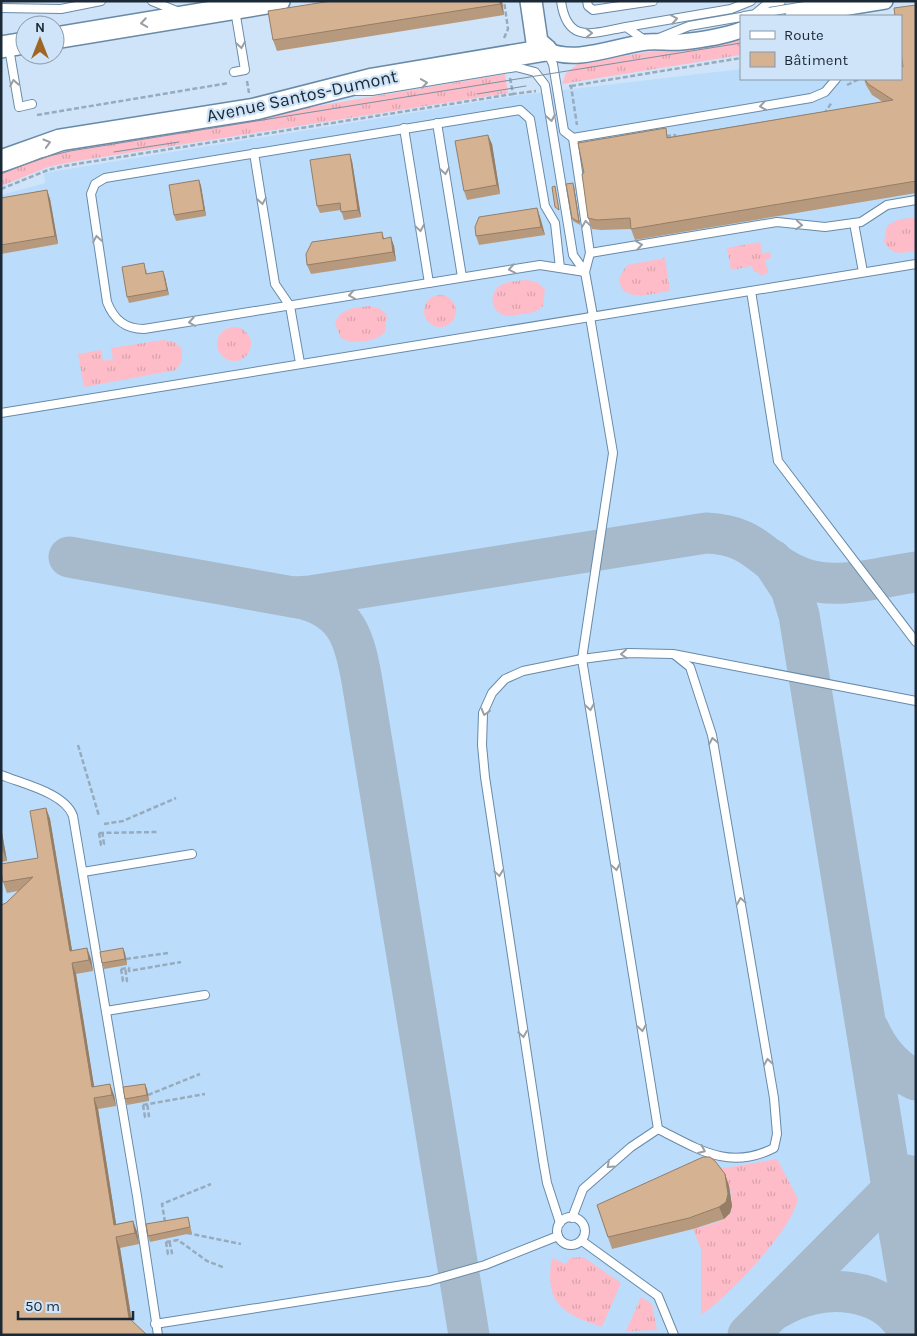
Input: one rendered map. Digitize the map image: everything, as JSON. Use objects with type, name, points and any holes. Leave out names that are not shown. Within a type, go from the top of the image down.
[{"type":"main road","points":[[65,36],[279,1]]},
{"type":"main road","points":[[531,1],[537,42],[546,50],[550,46],[551,41],[544,1]]},
{"type":"main road","name":"Avenue Santos-Dumont","points":[[1,161],[60,140],[255,109],[373,79],[546,50]]},
{"type":"street","points":[[799,15],[885,1]]},
{"type":"street","points":[[546,50],[569,56],[648,42],[680,42],[737,32]]},
{"type":"lane","points":[[1,8],[61,9],[101,1]]},
{"type":"lane","points":[[152,1],[188,16]]},
{"type":"lane","points":[[561,1],[568,25],[578,32],[590,34],[731,10],[751,1]]},
{"type":"lane","points":[[587,1],[588,6],[593,10],[653,1]]},
{"type":"lane","points":[[755,14],[769,2],[780,1]]},
{"type":"lane","points":[[748,15],[835,1]]},
{"type":"lane","points":[[235,8],[245,70],[237,71]]},
{"type":"lane","points":[[626,27],[648,42],[689,26],[740,16]]},
{"type":"lane","points":[[12,45],[19,107],[30,105]]},
{"type":"lane","points":[[546,50],[553,64],[564,131],[573,138],[590,253],[585,272],[613,453],[582,659],[658,1129]]},
{"type":"lane","points":[[323,91],[372,91],[516,67],[535,72],[545,85],[573,256],[585,272]]},
{"type":"lane","points":[[573,138],[812,98],[825,92],[835,80]]},
{"type":"lane","points":[[560,268],[555,223],[545,206],[528,114],[514,110],[105,178],[95,184],[91,199],[107,302],[111,312],[121,323],[134,329],[144,330],[540,265],[585,272]]},
{"type":"lane","points":[[437,123],[462,278]]},
{"type":"lane","points":[[404,128],[429,283]]},
{"type":"lane","points":[[254,153],[276,284],[290,306],[300,364]]},
{"type":"lane","points":[[590,253],[777,222],[825,227],[861,222],[887,205],[916,200]]},
{"type":"lane","points":[[854,223],[863,272]]},
{"type":"lane","points":[[1,413],[916,264]]},
{"type":"lane","points":[[751,290],[778,460],[916,642]]},
{"type":"lane","points":[[582,1241],[569,1245],[564,1243],[558,1236],[560,1223],[547,1183],[515,987],[485,777],[482,745],[483,714],[492,693],[505,679],[523,671],[582,659],[628,653],[673,654],[916,701]]},
{"type":"lane","points":[[658,1129],[704,1152],[727,1159],[758,1156],[774,1148],[777,1134],[773,1088],[712,736],[690,667],[673,654]]},
{"type":"lane","points":[[1,775],[56,797],[69,807],[74,816],[158,1335]]},
{"type":"lane","points":[[83,872],[192,854]]},
{"type":"lane","points":[[106,1011],[205,995]]},
{"type":"lane","points":[[560,1223],[572,1218],[583,1189],[631,1147],[658,1129]]},
{"type":"lane","points":[[572,1218],[583,1224],[585,1233],[582,1241]]},
{"type":"lane","points":[[155,1324],[429,1281],[485,1265],[558,1236]]},
{"type":"lane","points":[[582,1241],[658,1296],[674,1335]]},
{"type":"path","points":[[571,86],[740,58]]},
{"type":"path","points":[[237,71],[242,81]]},
{"type":"path","points":[[30,105],[29,116],[247,80],[249,95]]},
{"type":"path","points":[[1,189],[48,170],[64,166],[513,94]]},
{"type":"path","points":[[78,745],[99,816]]},
{"type":"path","points":[[104,824],[123,822],[176,798]]},
{"type":"path","points":[[102,830],[103,837],[104,844],[101,844],[98,833],[101,832],[109,832],[158,832]]},
{"type":"path","points":[[126,959],[168,952]]},
{"type":"path","points":[[125,967],[127,981],[123,981],[121,969],[129,968],[129,972],[180,962]]},
{"type":"path","points":[[148,1095],[200,1074]]},
{"type":"path","points":[[147,1102],[149,1116],[145,1117],[143,1105],[205,1094]]},
{"type":"path","points":[[166,1226],[162,1204],[211,1184]]},
{"type":"path","points":[[185,1233],[241,1244]]},
{"type":"path","points":[[169,1240],[172,1253],[168,1254],[166,1242],[178,1240],[224,1268]]},
{"type":"shaded area","points":[[916,33],[916,1335],[1,1335],[1,195],[45,183],[44,173],[521,95],[740,69],[740,80],[902,80],[902,35]]},
{"type":"green space","points":[[740,37],[740,55],[562,84],[566,73],[579,63]]},
{"type":"green space","points":[[505,74],[508,93],[71,162],[48,167],[1,186],[1,169],[36,154]]},
{"type":"green space","points":[[916,217],[916,251],[897,252],[890,249],[884,241],[887,226],[897,220]]},
{"type":"green space","points":[[760,242],[762,253],[770,252],[771,258],[765,260],[768,272],[761,276],[758,272],[754,272],[752,266],[731,270],[727,248]]},
{"type":"green space","points":[[665,258],[670,291],[647,295],[632,295],[625,292],[619,278],[627,265]]},
{"type":"green space","points":[[527,280],[537,282],[545,289],[543,306],[534,312],[512,316],[505,316],[498,312],[492,299],[495,290],[506,283]]},
{"type":"green space","points":[[440,295],[452,299],[456,311],[452,323],[440,327],[428,323],[424,311],[428,299]]},
{"type":"green space","points":[[369,306],[379,308],[387,315],[385,332],[376,338],[358,342],[341,338],[335,324],[340,315],[348,310]]},
{"type":"green space","points":[[234,327],[241,328],[246,332],[250,337],[250,351],[246,356],[241,360],[234,361],[227,360],[222,356],[218,351],[217,344],[218,337],[222,332],[227,328]]},
{"type":"green space","points":[[163,340],[174,342],[182,349],[182,361],[176,370],[84,387],[78,354],[101,350],[103,361],[113,359],[111,348]]},
{"type":"green space","points":[[777,1159],[798,1199],[793,1212],[772,1245],[757,1262],[727,1293],[701,1315],[701,1249],[693,1229],[712,1224],[726,1217],[731,1210],[732,1198],[728,1184],[719,1174],[695,1163],[725,1168]]},
{"type":"green space","points":[[583,1257],[621,1283],[602,1327],[566,1311],[553,1296],[550,1273],[552,1258],[566,1264],[570,1258]]},
{"type":"green space","points":[[641,1297],[652,1304],[657,1330],[626,1331]]},
{"type":"building","points":[[331,1],[500,1],[500,4],[273,40],[268,11]]},
{"type":"building","points":[[916,5],[916,181],[631,229],[630,218],[597,220],[588,218],[582,174],[584,173],[578,143],[666,128],[667,138],[893,100],[868,84],[866,80],[902,80],[902,15],[895,15],[894,8]]},
{"type":"building","points":[[488,135],[497,185],[464,191],[455,141]]},
{"type":"building","points":[[350,154],[358,210],[341,212],[340,203],[317,206],[310,160]]},
{"type":"building","points":[[199,180],[204,210],[174,215],[169,185]]},
{"type":"building","points":[[573,183],[579,222],[572,218],[566,184]]},
{"type":"building","points":[[555,186],[559,210],[555,207],[552,187]]},
{"type":"building","points":[[47,190],[55,236],[1,245],[1,198]]},
{"type":"building","points":[[537,208],[541,227],[476,236],[475,227],[479,217]]},
{"type":"building","points":[[382,232],[383,239],[391,237],[393,252],[307,265],[306,254],[312,242]]},
{"type":"building","points":[[144,263],[146,274],[163,271],[167,290],[127,297],[122,267]]},
{"type":"building","points":[[46,808],[70,951],[87,948],[89,960],[72,963],[92,1087],[110,1084],[112,1095],[94,1098],[114,1225],[133,1221],[135,1233],[116,1237],[129,1318],[147,1335],[1,1335],[1,905],[6,903],[33,877],[3,882],[1,864],[38,858],[30,811]]},
{"type":"building","points":[[123,948],[125,959],[102,963],[100,952]]},
{"type":"building","points":[[145,1084],[147,1095],[125,1099],[123,1087]]},
{"type":"building","points":[[703,1157],[710,1157],[725,1174],[728,1194],[726,1202],[719,1207],[689,1218],[608,1237],[597,1205]]},
{"type":"building","points":[[188,1217],[190,1227],[148,1236],[146,1224]]},
{"type":"taxiway","points":[[294,597],[706,533],[738,539],[749,544],[788,572],[815,582],[859,582],[916,572]]},
{"type":"taxiway","points":[[69,557],[304,599],[319,604],[331,611],[347,630],[356,653],[362,681],[469,1335]]},
{"type":"taxiway","points":[[772,560],[791,589],[799,615],[900,1236]]},
{"type":"taxiway","points":[[869,1030],[877,1046],[888,1060],[916,1080]]},
{"type":"taxiway","points":[[748,1335],[907,1175]]},
{"type":"taxiway","points":[[900,1209],[900,1236],[916,1330]]},
{"type":"taxiway","points":[[778,1308],[813,1294],[851,1293],[869,1297],[886,1306],[900,1318],[910,1335]]},
{"type":"tram line","points":[[1,174],[41,158],[70,151],[740,43]]},
{"type":"tram line","points":[[477,94],[526,86]]},
{"type":"tram line","points":[[114,152],[179,142]]}]
